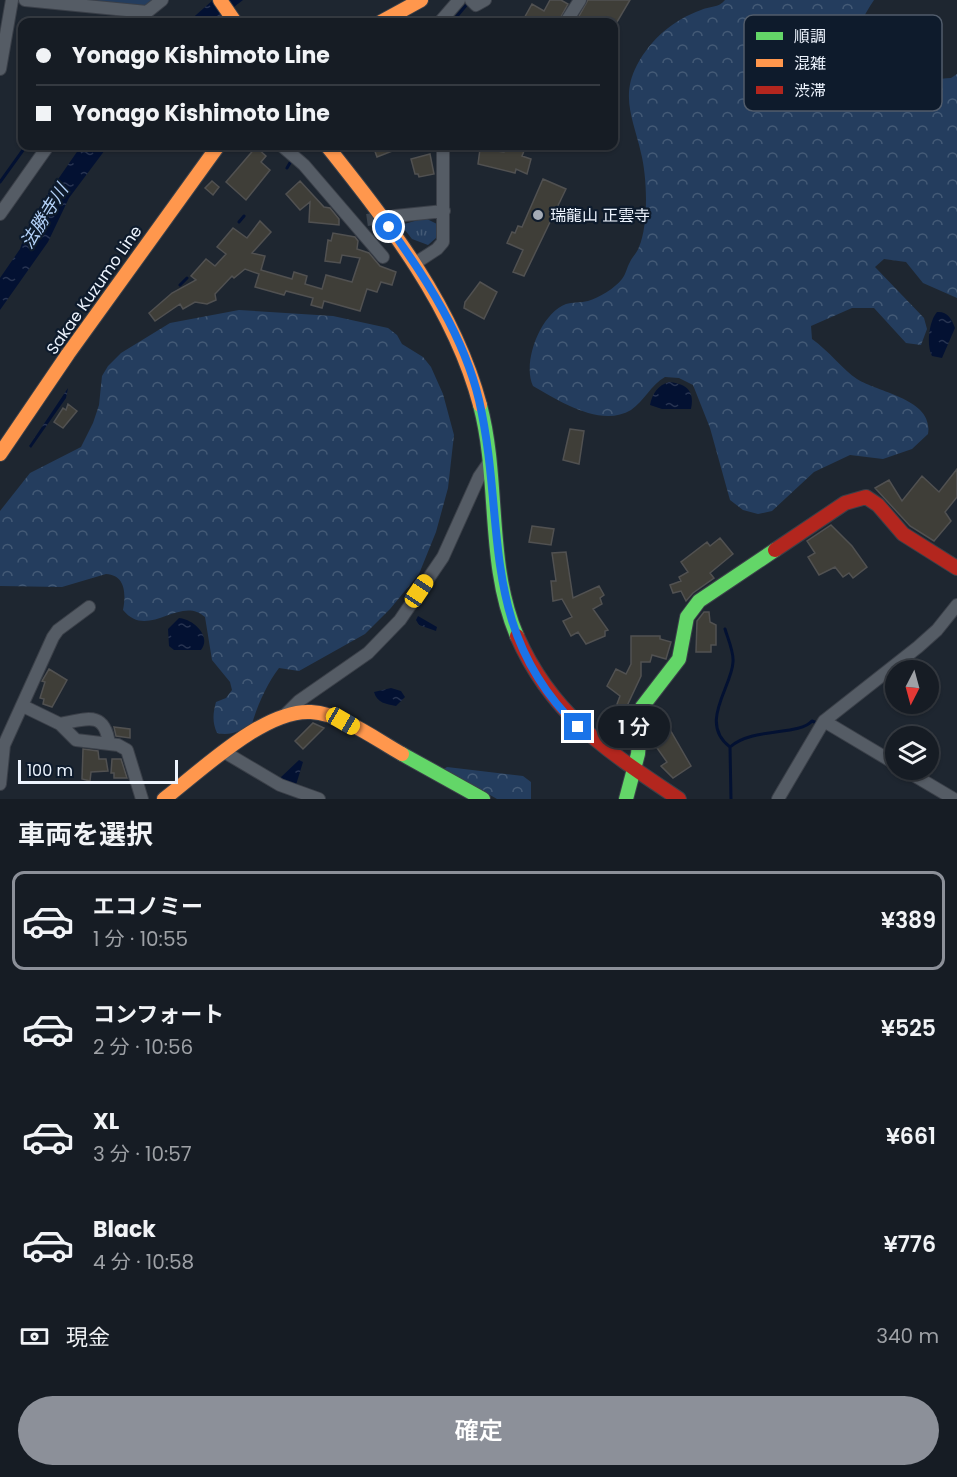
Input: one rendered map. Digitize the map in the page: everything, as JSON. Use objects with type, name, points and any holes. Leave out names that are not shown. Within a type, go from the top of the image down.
[{"type":"main road","points":[[220,0],[232,18]]},
{"type":"main road","points":[[388,18],[421,0]]},
{"type":"main road","name":"Sakae Kuzumo Line","points":[[0,454],[68,354],[215,150]]},
{"type":"main road","points":[[330,150],[414,264],[447,318],[465,359],[478,397],[490,461],[502,591],[523,652],[539,681],[562,712],[590,738],[679,799]]},
{"type":"main road","points":[[626,799],[634,770],[642,707],[679,660],[691,610],[699,601],[753,567],[845,503],[866,497],[872,499],[903,534],[957,568]]},
{"type":"main road","points":[[164,799],[258,727],[286,714],[312,712],[343,721],[483,799]]},
{"type":"street","points":[[0,69],[12,0]]},
{"type":"street","points":[[25,0],[52,1],[144,17],[162,0]]},
{"type":"street","points":[[443,18],[459,0]]},
{"type":"street","points":[[569,18],[580,0]]},
{"type":"street","points":[[0,214],[45,150]]},
{"type":"street","points":[[291,150],[361,221],[383,257]]},
{"type":"street","points":[[414,264],[437,249],[443,242],[443,150]]},
{"type":"street","points":[[395,216],[444,211]]},
{"type":"street","points":[[286,714],[292,707],[368,653],[400,620],[443,557],[479,477],[490,461]]},
{"type":"street","points":[[778,799],[824,721],[918,647],[937,630],[957,604]]},
{"type":"street","points":[[0,784],[4,745],[53,637],[58,630],[89,608]]},
{"type":"street","points":[[23,706],[60,724],[76,740],[109,744],[127,750],[142,799]]},
{"type":"street","points":[[60,724],[85,720],[100,721],[106,727],[109,744]]},
{"type":"street","points":[[824,721],[885,757]]},
{"type":"street","points":[[226,753],[280,785],[319,799]]},
{"type":"street","points":[[922,780],[954,799]]},
{"type":"green space","points":[[65,0],[158,0],[147,8]]},
{"type":"green space","points":[[725,0],[874,0],[864,15],[744,15],[744,111],[942,111],[942,79],[951,78],[957,74],[957,298],[923,283],[906,262],[884,259],[875,267],[924,318],[927,329],[921,345],[906,343],[874,308],[852,308],[811,326],[812,339],[857,379],[903,399],[923,413],[928,422],[928,434],[912,449],[883,459],[850,455],[814,472],[772,511],[758,514],[743,510],[730,500],[710,428],[693,385],[679,378],[665,377],[631,410],[619,415],[607,416],[581,410],[555,399],[533,386],[530,376],[532,353],[536,340],[548,318],[566,304],[597,298],[611,289],[623,277],[639,247],[646,213],[646,187],[629,98],[629,88],[637,65],[656,39],[672,25],[691,14],[723,3]]},
{"type":"green space","points":[[425,218],[437,224],[436,238],[428,245],[412,239],[401,225]]},
{"type":"green space","points":[[239,310],[333,316],[388,328],[397,335],[402,344],[423,357],[431,367],[443,394],[454,435],[448,488],[436,532],[419,574],[390,609],[365,634],[299,671],[279,668],[263,694],[252,724],[235,732],[222,734],[217,733],[214,725],[215,706],[216,702],[226,698],[232,690],[230,682],[212,660],[205,617],[195,611],[185,611],[153,620],[143,621],[133,618],[123,610],[123,587],[118,578],[113,575],[106,574],[62,587],[0,586],[0,511],[30,473],[81,447],[99,405],[102,376],[121,353],[170,323]]},
{"type":"green space","points":[[447,767],[523,776],[531,782],[531,799],[497,799],[444,769]]},
{"type":"water","points":[[213,0],[243,0],[220,18],[193,18]]},
{"type":"water","name":"法勝寺川","points":[[78,150],[105,150],[69,198],[48,242],[0,310],[0,278],[20,249],[27,228]]},
{"type":"water","points":[[937,312],[949,316],[955,328],[942,358],[932,356],[929,346],[930,327]]},
{"type":"water","points":[[669,382],[680,384],[688,389],[692,397],[691,409],[662,409],[650,405],[656,390]]},
{"type":"water","points":[[68,388],[66,398],[31,448],[29,446]]},
{"type":"water","points":[[418,616],[437,627],[436,631],[419,625],[416,620]]},
{"type":"water","points":[[179,618],[190,621],[203,634],[204,645],[201,650],[174,650],[169,646],[168,629]]},
{"type":"water","points":[[391,688],[401,691],[405,697],[396,706],[385,704],[375,696],[374,692]]},
{"type":"water","points":[[299,760],[303,762],[296,785],[280,778]]},
{"type":"building","points":[[550,0],[561,0],[568,4],[560,18],[524,18],[532,4],[544,11]]},
{"type":"building","points":[[588,0],[630,0],[618,20],[618,18],[578,18]]},
{"type":"building","points":[[253,150],[259,150],[266,156],[261,162],[270,170],[246,200],[226,182]]},
{"type":"building","points":[[374,150],[395,150],[377,157]]},
{"type":"building","points":[[480,150],[504,152],[505,150],[524,150],[522,156],[531,159],[527,174],[516,169],[515,173],[478,164]]},
{"type":"building","points":[[430,154],[434,174],[419,177],[415,174],[411,159]]},
{"type":"building","points":[[543,179],[566,189],[524,276],[513,272],[523,250],[507,243],[512,232],[515,233],[518,226],[522,227]]},
{"type":"building","points":[[212,181],[219,187],[213,195],[205,188]]},
{"type":"building","points":[[300,181],[324,207],[330,208],[339,219],[339,225],[309,222],[310,202],[300,210],[286,194]]},
{"type":"building","points":[[260,221],[271,232],[252,253],[265,256],[261,270],[292,279],[294,272],[307,276],[305,284],[322,289],[326,275],[352,282],[360,258],[342,255],[340,263],[325,261],[328,240],[331,241],[333,233],[355,237],[358,241],[357,249],[369,253],[380,266],[396,272],[392,285],[381,282],[377,292],[367,289],[360,311],[324,301],[322,308],[311,305],[313,298],[286,291],[284,295],[255,287],[259,274],[245,269],[234,278],[232,276],[215,294],[216,300],[207,304],[195,302],[183,309],[180,304],[155,321],[149,313],[172,293],[196,280],[191,276],[206,259],[215,266],[226,254],[217,247],[233,228],[247,238]]},
{"type":"building","points":[[480,282],[497,292],[484,319],[464,308],[465,302]]},
{"type":"building","points":[[68,404],[77,411],[63,428],[54,422],[63,408],[66,410]]},
{"type":"building","points":[[570,429],[584,431],[579,464],[563,460]]},
{"type":"building","points":[[957,469],[957,497],[945,512],[951,521],[934,541],[910,526],[875,488],[889,480],[902,501],[922,476],[939,492]]},
{"type":"building","points":[[831,525],[852,546],[867,567],[853,578],[849,573],[843,577],[835,567],[819,575],[808,557],[815,553],[807,541]]},
{"type":"building","points":[[532,526],[554,529],[551,545],[529,542]]},
{"type":"building","points":[[720,538],[733,554],[710,573],[714,578],[686,601],[681,591],[673,593],[670,585],[681,581],[679,577],[688,572],[681,562],[707,542],[710,546]]},
{"type":"building","points":[[566,552],[573,598],[599,586],[604,595],[600,598],[602,604],[593,609],[608,630],[605,631],[605,636],[586,644],[578,632],[571,636],[563,621],[572,617],[562,599],[553,601],[551,581],[556,581],[552,553]]},
{"type":"building","points":[[704,612],[709,612],[710,622],[716,625],[716,645],[711,645],[711,652],[696,652],[697,621]]},
{"type":"building","points":[[631,636],[660,636],[660,639],[671,642],[666,659],[652,655],[650,662],[641,662],[641,676],[626,708],[617,704],[620,696],[607,686],[616,669],[626,674],[631,664]]},
{"type":"building","points":[[49,669],[67,680],[52,707],[43,704],[44,699],[40,698],[45,682],[42,681]]},
{"type":"building","points":[[661,714],[691,766],[673,778],[661,766],[667,762],[650,738],[651,720]]},
{"type":"building","points":[[313,723],[324,728],[303,749],[295,741]]},
{"type":"building","points":[[114,727],[130,729],[130,738],[116,736]]},
{"type":"building","points":[[83,749],[98,751],[99,759],[106,759],[108,771],[91,772],[90,781],[82,779]]},
{"type":"building","points":[[112,759],[121,759],[127,778],[114,778],[114,773],[111,773]]},
{"type":"waterway","points":[[455,18],[468,3]]},
{"type":"waterway","points":[[0,182],[23,150]]},
{"type":"waterway","points":[[287,168],[291,161]]},
{"type":"waterway","points":[[239,222],[244,216]]},
{"type":"waterway","points":[[180,285],[187,278]]},
{"type":"waterway","points":[[725,629],[732,650],[733,662],[719,705],[717,727],[721,737],[730,747]]},
{"type":"waterway","points":[[731,799],[730,747],[750,737],[797,729],[812,721],[817,723]]},
{"type":"tunnel","points":[[367,220],[388,217]]},
{"type":"traffic: fast","points":[[480,405],[490,463],[501,580],[507,608],[517,636]]},
{"type":"traffic: fast","points":[[626,799],[638,754],[642,707],[679,659],[687,617],[699,601],[775,550]]},
{"type":"traffic: fast","points":[[402,754],[483,799]]},
{"type":"traffic: slow","points":[[220,0],[232,18]]},
{"type":"traffic: slow","points":[[388,18],[421,0]]},
{"type":"traffic: slow","points":[[0,454],[68,354],[215,150]]},
{"type":"traffic: slow","points":[[330,150],[396,236],[437,301],[469,369],[480,405]]},
{"type":"traffic: slow","points":[[164,799],[234,744],[273,720],[293,714],[311,712],[335,717],[402,754]]},
{"type":"traffic: jam","points":[[775,550],[845,503],[866,497],[878,505],[903,534],[957,568]]},
{"type":"traffic: jam","points":[[517,636],[547,689],[565,710],[606,748],[679,799]]},
{"type":"place","name":"瑞龍山 正雲寺","points":[[538,215]]},
{"type":"route","points":[[389,227],[447,318],[478,397],[490,461],[502,591],[514,631],[539,681],[562,712],[578,727]]}]
